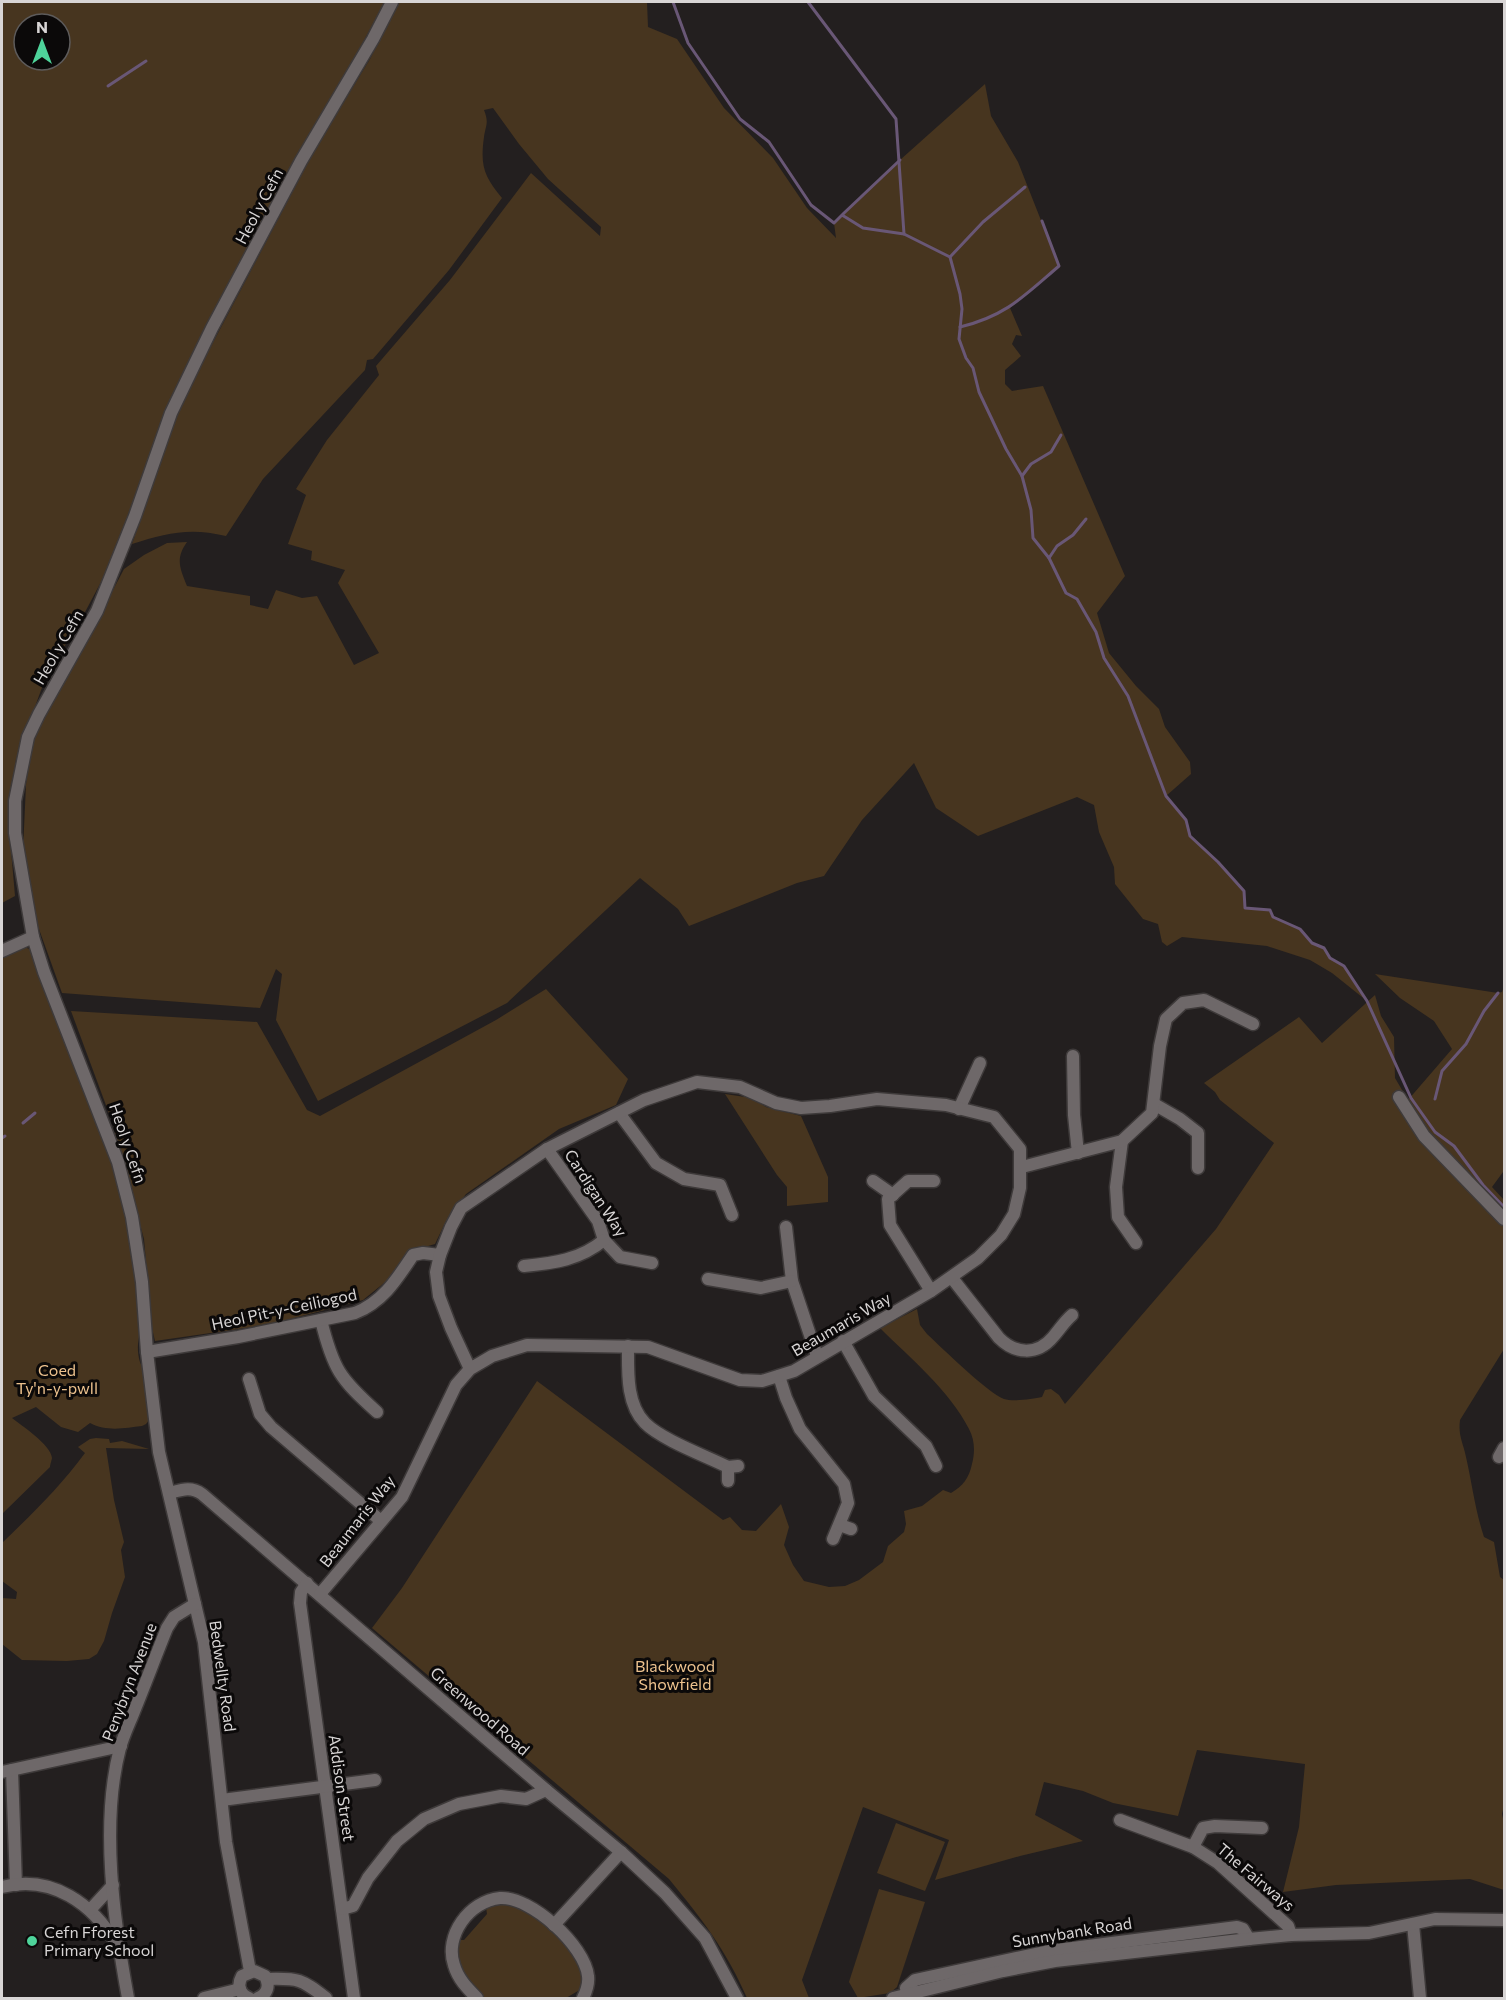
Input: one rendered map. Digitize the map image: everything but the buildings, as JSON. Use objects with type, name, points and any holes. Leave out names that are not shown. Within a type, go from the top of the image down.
[{"type":"street","name":"Heol y Cefn","points":[[147,1352],[142,1282],[127,1191],[101,1114],[44,972],[33,937],[15,833],[15,801],[28,737],[97,611],[135,516],[171,413],[212,328],[301,161],[392,2]]},
{"type":"street","points":[[2,951],[33,937]]},
{"type":"street","points":[[1022,1167],[1122,1141],[1152,1113],[1160,1046],[1166,1019],[1183,1003],[1204,1000],[1253,1024]]},
{"type":"street","points":[[1073,1056],[1074,1115],[1078,1153]]},
{"type":"street","points":[[959,1108],[980,1063]]},
{"type":"street","name":"Beaumaris Way","points":[[320,1594],[402,1497],[456,1385],[470,1369],[492,1356],[527,1345],[648,1347],[740,1380],[762,1381],[779,1376],[794,1371],[932,1292],[978,1258],[1001,1234],[1014,1214],[1020,1188],[1022,1167],[1020,1149],[994,1117],[946,1105],[877,1099],[801,1108],[776,1103],[740,1087],[697,1082],[645,1100],[619,1113]]},
{"type":"street","points":[[1400,1096],[1424,1136],[1504,1219]]},
{"type":"street","points":[[1154,1104],[1198,1133],[1198,1168]]},
{"type":"street","points":[[470,1369],[439,1296],[436,1272],[440,1255],[461,1208],[547,1149],[619,1113],[656,1163],[684,1179],[720,1185],[732,1215]]},
{"type":"street","points":[[1122,1141],[1116,1187],[1118,1217],[1136,1243]]},
{"type":"street","name":"Cardigan Way","points":[[547,1149],[598,1221],[604,1240],[620,1257],[652,1263]]},
{"type":"street","points":[[873,1181],[893,1195]]},
{"type":"street","points":[[932,1292],[890,1225],[888,1199],[908,1181],[934,1181]]},
{"type":"street","points":[[786,1227],[792,1281],[817,1356]]},
{"type":"street","points":[[531,1262],[568,1260],[580,1256],[604,1240]]},
{"type":"street","name":"Heol Pit-y-Ceiliogod","points":[[147,1352],[238,1337],[368,1308],[379,1300],[396,1281],[413,1255],[423,1253],[440,1255]]},
{"type":"street","points":[[952,1278],[999,1338],[1007,1346],[1016,1350],[1026,1351],[1038,1348],[1054,1336],[1063,1318]]},
{"type":"street","points":[[708,1279],[761,1288],[792,1281]]},
{"type":"street","points":[[321,1320],[329,1354],[335,1367],[345,1381],[376,1412]]},
{"type":"street","points":[[843,1341],[874,1396],[926,1446],[936,1466]]},
{"type":"street","points":[[628,1346],[631,1393],[636,1409],[644,1422],[655,1431],[733,1467],[728,1481]]},
{"type":"street","name":"Bedwellty Road","points":[[147,1352],[159,1452],[204,1642],[226,1842],[250,1971]]},
{"type":"street","points":[[779,1376],[800,1429],[844,1484],[848,1503],[846,1527],[833,1539]]},
{"type":"street","points":[[253,1382],[260,1414],[271,1427],[381,1521]]},
{"type":"street","name":"Greenwood Road","points":[[169,1493],[189,1488],[195,1489],[621,1852],[665,1893],[705,1938],[737,1998]]},
{"type":"street","name":"Addison Street","points":[[307,1583],[301,1592],[300,1603],[354,1998]]},
{"type":"street","name":"Penybryn Avenue","points":[[128,1998],[118,1948],[113,1885],[112,1792],[121,1746],[167,1628],[174,1617],[195,1604]]},
{"type":"street","points":[[16,1885],[7,1771],[121,1746]]},
{"type":"street","points":[[222,1800],[375,1780]]},
{"type":"street","points":[[342,1909],[353,1906],[368,1878],[397,1841],[424,1819],[459,1804],[501,1796],[526,1799],[546,1790]]},
{"type":"street","name":"The Fairways","points":[[1120,1820],[1193,1847],[1218,1863],[1288,1926],[1291,1935]]},
{"type":"street","name":"The Fairways","points":[[1193,1847],[1203,1828],[1215,1826],[1262,1828]]},
{"type":"street","points":[[554,1926],[621,1852]]},
{"type":"street","points":[[2,1887],[16,1885],[51,1888],[69,1895],[90,1910],[104,1925],[118,1948]]},
{"type":"street","points":[[90,1910],[113,1885]]},
{"type":"street","points":[[477,1998],[460,1980],[453,1963],[452,1947],[456,1931],[467,1914],[482,1904],[500,1898],[515,1900],[528,1906],[575,1945],[588,1976],[583,1998]]},
{"type":"street","name":"Sunnybank Road","points":[[893,1998],[1055,1961],[1291,1935],[1369,1933],[1436,1919],[1504,1920]]},
{"type":"street","points":[[1413,1924],[1420,1998]]},
{"type":"street","points":[[240,1989],[242,1976],[250,1971],[262,1973],[267,1979],[267,1989],[262,1997],[258,1998]]},
{"type":"street","points":[[267,1979],[293,1978],[305,1981],[326,1998]]},
{"type":"street","points":[[204,1998],[240,1989]]},
{"type":"street","points":[[240,1989],[249,1998]]},
{"type":"green space","points":[[2,2],[385,2],[195,348],[167,408],[109,567],[76,629],[48,671],[16,759],[8,816],[15,896],[2,903]]},
{"type":"green space","points":[[398,2],[647,2],[648,27],[677,39],[724,108],[773,158],[807,208],[836,238],[834,223],[985,84],[991,116],[1018,162],[1059,266],[1010,308],[1022,336],[1016,335],[1012,344],[1021,356],[1005,370],[1005,384],[1012,391],[1043,386],[1125,576],[1097,613],[1109,653],[1136,686],[1159,709],[1165,727],[1190,762],[1191,774],[1166,796],[1186,820],[1190,836],[1244,891],[1246,908],[1270,910],[1273,917],[1300,929],[1312,943],[1324,948],[1330,958],[1344,966],[1367,1001],[1332,973],[1310,960],[1267,946],[1182,937],[1167,946],[1162,942],[1158,924],[1143,919],[1115,884],[1114,867],[1099,832],[1094,805],[1077,797],[978,836],[936,808],[914,763],[862,820],[824,876],[797,883],[689,926],[678,909],[640,878],[507,1003],[318,1101],[276,1020],[282,974],[276,969],[260,1008],[62,993],[35,918],[23,850],[30,752],[40,722],[68,676],[124,569],[167,543],[187,542],[181,554],[180,564],[187,586],[250,596],[250,605],[268,609],[276,590],[302,598],[317,596],[354,665],[379,653],[338,583],[345,570],[311,560],[312,551],[288,544],[306,495],[296,489],[327,440],[379,375],[376,366],[450,280],[531,173],[600,236],[601,227],[548,179],[493,108],[484,110],[487,121],[483,163],[487,177],[502,198],[449,270],[373,359],[367,360],[365,370],[263,479],[226,536],[201,532],[178,532],[132,544],[181,403],[314,151],[370,59]]},
{"type":"green space","name":"Coed Ty'n-y-pwll","points":[[23,946],[31,950],[47,990],[105,1138],[120,1189],[130,1238],[141,1331],[138,1351],[144,1370],[149,1420],[142,1426],[123,1428],[103,1428],[90,1423],[78,1432],[61,1427],[36,1407],[12,1418],[47,1447],[52,1458],[50,1467],[2,1514],[2,957]]},
{"type":"green space","name":"Blackwood Showfield","points":[[1375,974],[1498,993],[1502,992],[1504,986],[1504,1159],[1503,1172],[1492,1187],[1504,1200],[1504,1349],[1460,1420],[1460,1435],[1484,1537],[1494,1542],[1500,1577],[1504,1580],[1504,1806],[1502,1814],[1504,1890],[1470,1879],[1336,1885],[1283,1892],[1299,1827],[1305,1764],[1197,1750],[1178,1816],[1113,1803],[1083,1791],[1044,1782],[1035,1815],[1083,1841],[935,1880],[949,1840],[863,1807],[802,1980],[809,1998],[747,1998],[731,1965],[712,1936],[669,1879],[372,1628],[402,1588],[537,1381],[723,1520],[730,1517],[742,1530],[756,1531],[781,1504],[789,1527],[784,1545],[793,1565],[804,1581],[829,1587],[845,1586],[859,1580],[883,1562],[888,1546],[904,1532],[906,1524],[904,1511],[922,1506],[943,1490],[951,1493],[959,1487],[969,1473],[974,1455],[971,1433],[951,1401],[929,1375],[880,1328],[917,1309],[920,1325],[927,1334],[965,1370],[997,1395],[1008,1400],[1028,1399],[1042,1397],[1045,1390],[1051,1389],[1065,1404],[1216,1229],[1274,1143],[1220,1100],[1215,1092],[1204,1083],[1299,1017],[1322,1043],[1375,995],[1381,1016],[1394,1037],[1395,1078],[1408,1100],[1452,1049],[1434,1021],[1400,998]]},
{"type":"green space","points":[[546,989],[628,1079],[616,1105],[559,1129],[466,1194],[446,1221],[435,1244],[411,1251],[389,1279],[363,1300],[267,1325],[155,1341],[144,1239],[113,1124],[71,1011],[257,1022],[307,1110],[320,1116],[496,1020]]},
{"type":"green space","points":[[725,1094],[752,1098],[766,1107],[801,1116],[828,1177],[828,1202],[787,1206],[787,1187]]},
{"type":"green space","points":[[96,1438],[109,1439],[110,1443],[122,1441],[149,1449],[106,1448],[114,1500],[124,1542],[121,1550],[125,1577],[104,1641],[97,1654],[89,1659],[22,1660],[2,1644],[2,1598],[16,1599],[17,1592],[2,1581],[2,1543],[45,1500],[85,1453],[78,1447]]},
{"type":"green space","points":[[896,1823],[945,1842],[925,1891],[877,1873]]},
{"type":"green space","points":[[879,1889],[925,1902],[897,1987],[890,1993],[858,1998],[849,1982]]},
{"type":"green space","points":[[499,1902],[516,1903],[532,1913],[570,1946],[583,1972],[583,1988],[566,1998],[484,1998],[464,1979],[458,1968],[456,1940],[464,1940],[487,1914],[486,1907]]},
{"type":"waterway","points":[[673,2],[688,43],[740,119],[769,142],[811,205],[834,223],[842,215],[863,228],[904,234],[950,257],[962,309],[959,339],[966,358],[973,368],[979,392],[1006,449],[1022,476],[1031,510],[1033,538],[1049,558],[1066,593],[1077,599],[1096,632],[1104,658],[1128,696],[1166,796],[1186,820],[1190,836],[1244,891],[1245,908],[1270,910],[1273,917],[1300,929],[1312,943],[1324,948],[1330,958],[1344,966],[1367,1001],[1411,1098],[1435,1132],[1454,1146],[1483,1185],[1504,1207]]},
{"type":"waterway","points":[[808,2],[896,119],[904,234]]},
{"type":"waterway","points":[[108,86],[146,61]]},
{"type":"waterway","points":[[843,214],[900,160]]},
{"type":"waterway","points":[[950,257],[983,222],[1025,187]]},
{"type":"waterway","points":[[960,327],[990,317],[1014,304],[1059,266],[1042,221]]},
{"type":"waterway","points":[[1022,476],[1031,464],[1051,452],[1061,435]]},
{"type":"waterway","points":[[1049,558],[1057,546],[1073,535],[1086,519]]},
{"type":"waterway","points":[[1435,1099],[1442,1071],[1466,1044],[1484,1011],[1498,993]]},
{"type":"waterway","points":[[23,1123],[35,1113]]},
{"type":"place","name":"Cefn Fforest Primary School","points":[[32,1941]]}]
